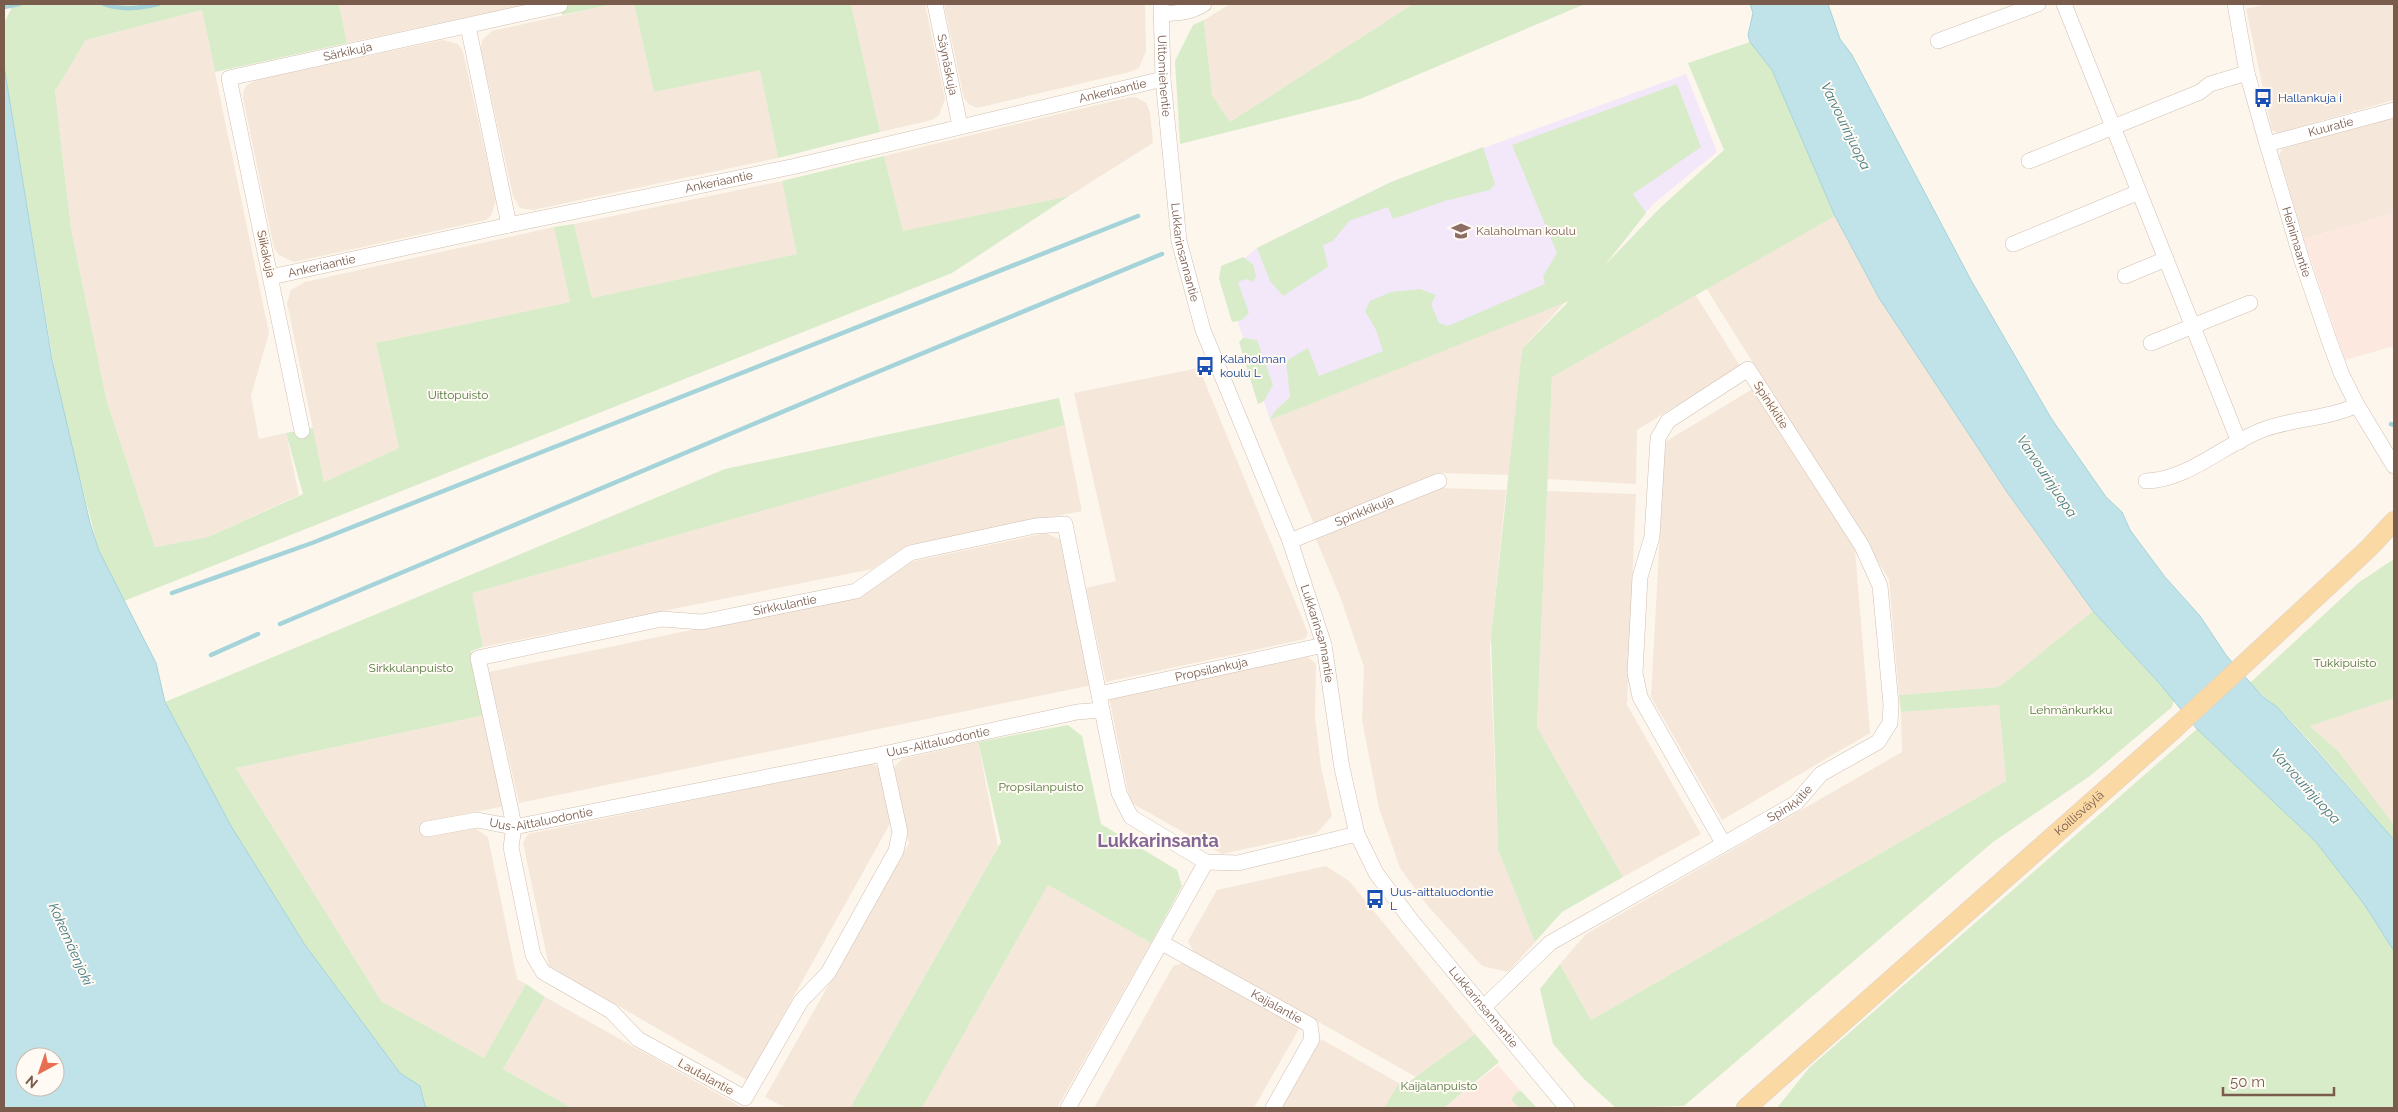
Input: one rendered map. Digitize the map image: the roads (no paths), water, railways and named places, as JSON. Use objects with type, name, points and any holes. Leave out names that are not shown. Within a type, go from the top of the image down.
[{"type":"main road","name":"Koillisväylä","points":[[1751,1105],[2252,658],[2369,548],[2394,521]]},
{"type":"street","name":"Säynäskuja","points":[[935,4],[960,126]]},
{"type":"street","points":[[1161,9],[1182,13],[1195,10],[1204,4]]},
{"type":"street","points":[[1938,41],[2038,4]]},
{"type":"street","points":[[2064,4],[2239,442]]},
{"type":"street","name":"Heinimaantie","points":[[2236,4],[2247,73],[2302,261],[2330,344],[2357,406],[2394,466]]},
{"type":"street","name":"Särkikuja","points":[[229,78],[560,5]]},
{"type":"street","name":"Uittomiehentie","points":[[1161,9],[1163,79],[1169,148]]},
{"type":"street","points":[[468,26],[509,225]]},
{"type":"street","points":[[2029,161],[2200,92],[2210,84],[2247,73]]},
{"type":"street","name":"Siikakuja","points":[[229,78],[302,431]]},
{"type":"street","name":"Ankeriaantie","points":[[271,278],[509,225],[796,166],[1163,79]]},
{"type":"street","name":"Kuuratie","points":[[2267,144],[2394,110]]},
{"type":"street","name":"Lukkarinsannantie","points":[[1169,148],[1179,240],[1203,330],[1290,541],[1324,645],[1342,768],[1357,834],[1376,874],[1411,920],[1567,1108]]},
{"type":"street","points":[[2013,244],[2139,192]]},
{"type":"street","points":[[2125,276],[2166,259]]},
{"type":"street","points":[[2151,343],[2250,303]]},
{"type":"street","name":"Spinkkitie","points":[[1483,1008],[1532,957],[1550,943],[1796,803],[1821,774],[1878,742],[1890,723],[1891,704],[1880,586],[1862,546],[1748,369],[1668,421],[1658,438],[1652,537],[1640,577],[1635,673],[1640,697],[1723,843]]},
{"type":"street","points":[[2146,481],[2168,478],[2239,442],[2279,425],[2344,412],[2357,406]]},
{"type":"street","name":"Spinkkikuja","points":[[1290,541],[1439,481]]},
{"type":"street","name":"Sirkkulantie","points":[[514,827],[478,658],[662,620],[702,622],[856,591],[910,553],[1035,526],[1065,524],[1102,710]]},
{"type":"street","name":"Propsilankuja","points":[[1100,694],[1324,645]]},
{"type":"street","points":[[1102,710],[1119,793],[1132,817],[1206,862],[1238,863],[1357,834]]},
{"type":"street","name":"Uus-Aittaluodontie","points":[[428,829],[477,820],[514,827],[884,754],[1077,712],[1102,710]]},
{"type":"street","name":"Lautalantie","points":[[514,827],[512,847],[533,955],[543,972],[611,1011],[638,1039],[745,1098],[800,1001],[828,973],[896,851],[900,832],[884,754]]},
{"type":"street","points":[[1068,1108],[1206,862]]},
{"type":"street","name":"Kaijalantie","points":[[1162,943],[1310,1025],[1312,1039],[1272,1108]]},
{"type":"street","name":"Lukkarinsannantie","points":[[1542,1077],[1578,1108]]},
{"type":"water","name":"Varvourinjuopa","points":[[1750,4],[1828,4],[1840,39],[1852,55],[1972,282],[2051,418],[2106,497],[2122,512],[2130,530],[2165,577],[2200,616],[2226,655],[2262,696],[2277,707],[2394,840],[2394,951],[2364,904],[2316,842],[2197,729],[2160,684],[2093,611],[2007,492],[1879,298],[1835,216],[1772,70],[1750,42],[1748,35],[1753,13]]},
{"type":"water","name":"Kokemäenjoki","points":[[4,66],[52,360],[90,523],[99,551],[156,663],[165,702],[231,826],[305,945],[400,1073],[420,1086],[425,1106],[428,1108],[4,1108]]},
{"type":"waterway","points":[[4,7],[19,4]]},
{"type":"waterway","points":[[104,4],[125,8],[138,8],[158,4]]},
{"type":"waterway","points":[[172,593],[312,543],[1138,216]]},
{"type":"waterway","points":[[280,624],[1162,254]]},
{"type":"waterway","points":[[211,655],[258,634]]},
{"type":"place","name":"Hallankuja i","points":[[2263,98]]},
{"type":"place","name":"Kalaholman koulu","points":[[1461,231]]},
{"type":"place","name":"Kalaholman koulu L","points":[[1205,366]]},
{"type":"place","name":"Uus-aittaluodontie L","points":[[1375,899]]},
{"type":"district","name":"Lukkarinsanta","points":[[1158,840]]},
{"type":"park label","name":"Uittopuisto","points":[[458,395]]},
{"type":"park label","name":"Tukkipuisto","points":[[2345,663]]},
{"type":"park label","name":"Sirkkulanpuisto","points":[[411,668]]},
{"type":"park label","name":"Lehmänkurkku","points":[[2071,710]]},
{"type":"park label","name":"Propsilanpuisto","points":[[1041,787]]},
{"type":"park label","name":"Kaijalanpuisto","points":[[1439,1086]]}]
